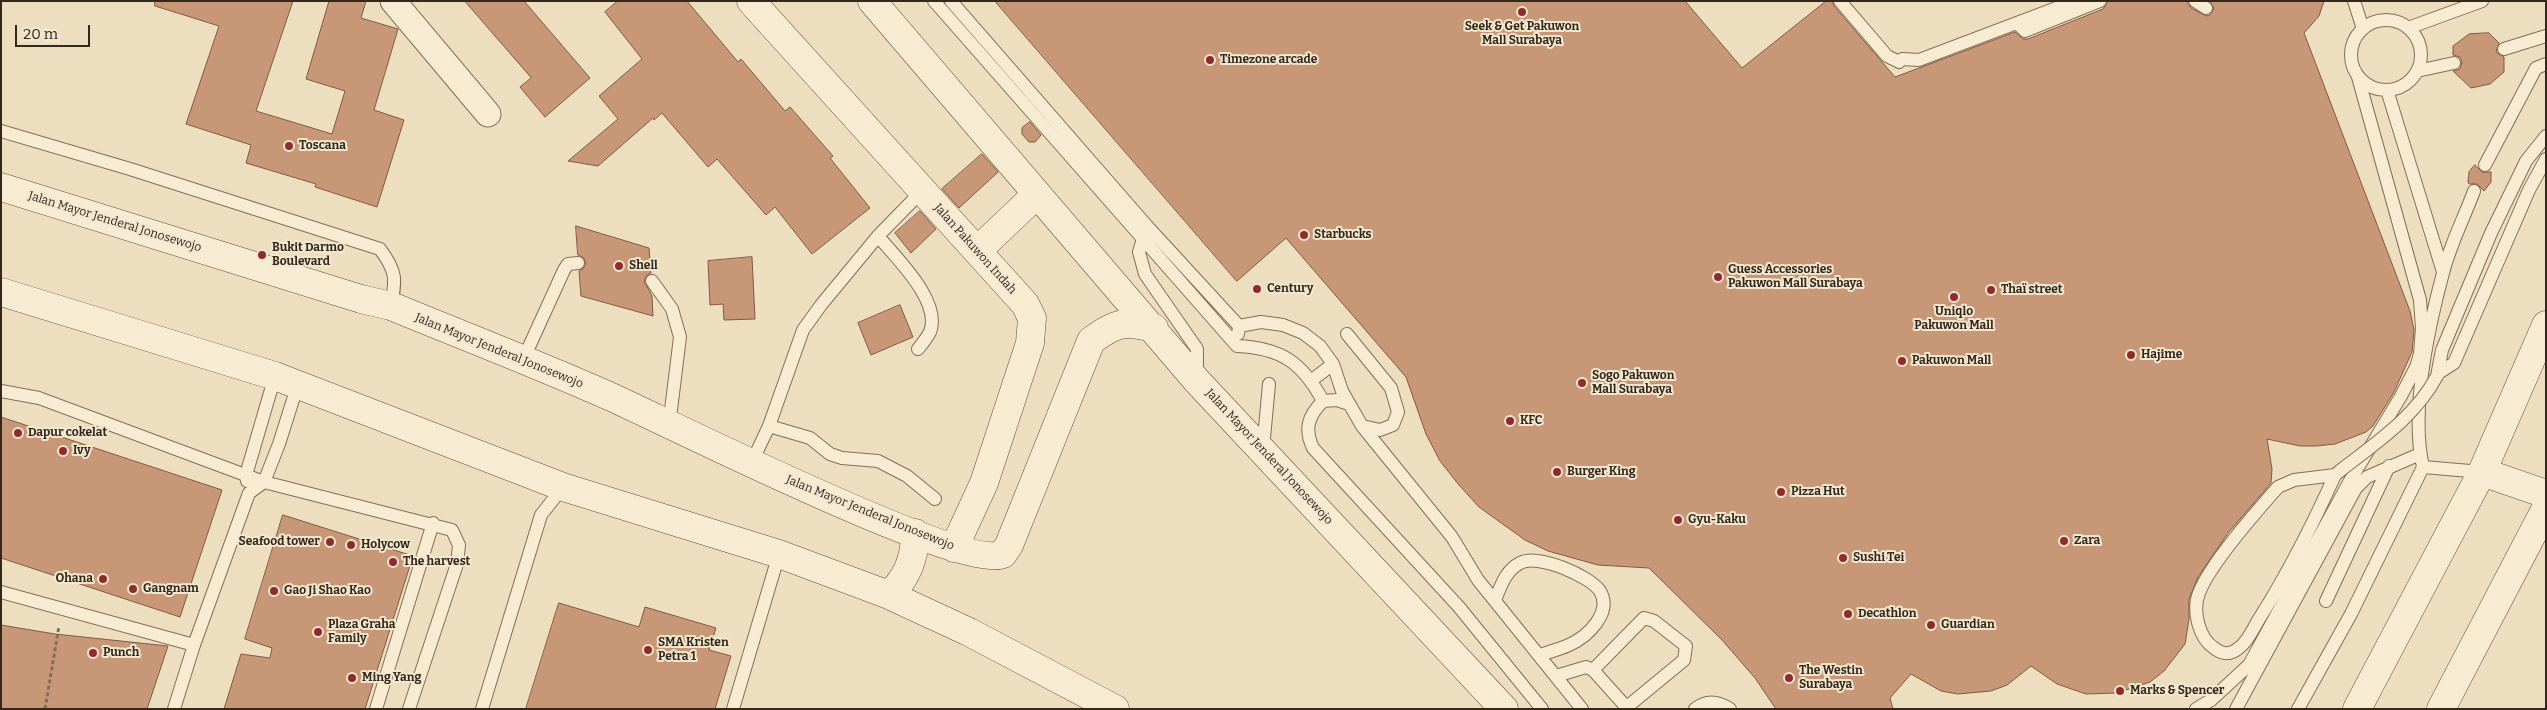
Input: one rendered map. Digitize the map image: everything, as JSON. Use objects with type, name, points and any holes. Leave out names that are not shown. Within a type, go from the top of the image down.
[{"type":"main road","name":"Jalan Pakuwon Indah","points":[[751,1],[1025,304],[1032,318],[1030,343],[984,483],[954,548]]},
{"type":"main road","points":[[872,1],[1154,328]]},
{"type":"main road","name":"Jalan Mayor Jenderal Jonosewojo","points":[[1,187],[361,299],[391,306],[609,396],[751,464],[915,533],[954,548],[989,557],[1002,554],[1009,545],[1091,341],[1109,327],[1128,322],[1154,328],[1198,381],[1504,709]]},
{"type":"main road","points":[[977,251],[1037,194]]},
{"type":"main road","points":[[1,292],[286,380],[563,487],[779,554],[889,596],[969,632],[1115,709]]},
{"type":"main road","points":[[2358,709],[2482,472],[2546,325]]},
{"type":"main road","points":[[2482,472],[2546,494]]},
{"type":"main road","points":[[2440,709],[2546,508]]},
{"type":"main road","points":[[889,596],[899,586],[912,561],[915,533]]},
{"type":"street","points":[[393,1],[488,114]]},
{"type":"lane","points":[[934,1],[1142,242],[1237,346],[1258,347],[1279,353],[1297,365],[1312,380],[1323,401]]},
{"type":"lane","points":[[951,1],[1147,226],[1239,326],[1237,346]]},
{"type":"lane","points":[[1842,1],[1889,53],[1902,60],[1920,60],[2075,1]]},
{"type":"lane","points":[[2017,23],[2025,31],[2100,1]]},
{"type":"lane","points":[[2195,1],[2206,8]]},
{"type":"lane","points":[[2354,1],[2363,29]]},
{"type":"lane","points":[[2408,28],[2482,1]]},
{"type":"lane","points":[[2196,709],[2211,700],[2249,665],[2351,480],[2401,396],[2416,368],[2420,354],[2422,328],[2420,300],[2351,57],[2352,47],[2363,29],[2373,23],[2385,20],[2397,22],[2408,28],[2420,48],[2421,60],[2417,71],[2410,81],[2399,88],[2387,90],[2372,87],[2358,77]]},
{"type":"lane","points":[[2504,49],[2546,36]]},
{"type":"lane","points":[[2417,71],[2454,63]]},
{"type":"lane","points":[[2485,165],[2536,68],[2546,64]]},
{"type":"lane","points":[[2387,90],[2443,272]]},
{"type":"lane","points":[[1,131],[130,169],[380,249],[393,266],[396,279],[391,306]]},
{"type":"lane","points":[[2439,374],[2442,350],[2491,233],[2526,161],[2546,136]]},
{"type":"lane","points":[[2338,473],[2294,480],[2278,487],[2211,572],[2198,594],[2196,609],[2198,623],[2206,643],[2221,654],[2231,653],[2242,646],[2271,600],[2310,530],[2338,473],[2403,422],[2426,396],[2439,374],[2454,363],[2529,190],[2546,159]]},
{"type":"lane","points":[[751,464],[769,426],[803,330],[820,305],[878,236],[922,191]]},
{"type":"lane","points":[[2298,709],[2351,614],[2423,467],[2420,454],[2420,395],[2443,272],[2474,191]]},
{"type":"lane","points":[[878,236],[926,294],[931,314],[930,332],[918,349]]},
{"type":"lane","points":[[1142,242],[1139,252],[1145,274],[1197,349],[1198,381]]},
{"type":"lane","points":[[522,360],[564,270],[568,264],[578,263]]},
{"type":"lane","points":[[652,282],[672,309],[680,337],[669,426]]},
{"type":"lane","points":[[1239,326],[1268,323],[1283,325],[1303,333],[1320,346],[1333,364],[1349,404],[1362,426],[1452,536],[1478,580],[1582,709]]},
{"type":"lane","points":[[1347,334],[1391,388],[1398,412],[1393,425],[1380,430],[1362,426]]},
{"type":"lane","points":[[1312,380],[1333,364]]},
{"type":"lane","points":[[174,709],[194,645],[249,494],[246,475],[286,380]]},
{"type":"lane","points":[[249,494],[264,482],[279,444],[286,380]]},
{"type":"lane","points":[[1263,450],[1269,384]]},
{"type":"lane","points":[[1,391],[39,398],[264,482],[433,523],[452,530],[459,545],[457,564],[409,709]]},
{"type":"lane","points":[[1349,404],[1337,400],[1323,401],[1308,420],[1307,436],[1313,448],[1459,607],[1542,709]]},
{"type":"lane","points":[[769,426],[810,438],[830,454],[842,458],[878,461],[907,476],[934,499]]},
{"type":"lane","points":[[2236,709],[2356,488],[2367,477],[2420,454]]},
{"type":"lane","points":[[2326,601],[2389,466]]},
{"type":"lane","points":[[2423,467],[2482,472]]},
{"type":"lane","points":[[482,709],[541,515],[563,487]]},
{"type":"lane","points":[[376,709],[433,523]]},
{"type":"lane","points":[[733,709],[779,554]]},
{"type":"lane","points":[[1494,600],[1507,572],[1521,562],[1533,560],[1548,562],[1570,570],[1599,590],[1604,603],[1597,623],[1570,645],[1540,655]]},
{"type":"lane","points":[[1,592],[194,645]]},
{"type":"lane","points":[[1556,676],[1586,667],[1593,670],[1628,708],[1684,660],[1686,646],[1654,621],[1644,618],[1593,670]]},
{"type":"lane","points":[[1695,709],[1702,703],[1713,702],[1730,709]]},
{"type":"path","points":[[45,709],[62,610]]},
{"type":"building","points":[[155,1],[293,1],[256,111],[332,134],[345,91],[306,79],[329,1],[366,1],[361,18],[398,29],[374,110],[404,120],[377,207],[315,187],[316,184],[246,163],[251,145],[186,124],[219,26],[155,6]]},
{"type":"building","points":[[465,1],[524,1],[590,78],[545,117],[520,87],[531,78]]},
{"type":"building","points":[[618,1],[687,1],[738,62],[741,59],[785,111],[790,107],[833,156],[830,158],[870,208],[812,254],[775,207],[766,215],[717,159],[708,167],[662,113],[654,120],[653,118],[598,166],[568,161],[618,119],[599,96],[642,59],[605,12]]},
{"type":"building","name":"Pakuwon Mall","points":[[995,1],[1685,1],[1742,68],[1826,1],[1832,1],[1834,6],[1895,77],[2015,32],[2023,39],[2028,39],[2103,9],[2108,1],[2187,1],[2191,8],[2206,16],[2210,15],[2214,9],[2210,1],[2324,1],[2319,16],[2304,33],[2410,311],[2414,330],[2412,352],[2394,392],[2373,426],[2366,432],[2335,444],[2317,446],[2300,446],[2267,439],[2272,469],[2271,483],[2228,533],[2198,577],[2189,599],[2189,619],[2185,644],[2164,671],[2150,682],[2117,693],[2086,694],[2057,684],[2031,666],[2007,685],[1991,691],[1958,694],[1941,691],[1911,674],[1890,698],[1893,709],[1776,709],[1755,678],[1722,640],[1649,568],[1598,565],[1548,551],[1525,540],[1479,507],[1440,461],[1426,434],[1406,377],[1286,238],[1237,281]]},
{"type":"building","points":[[2489,33],[2499,43],[2496,52],[2504,57],[2504,72],[2490,84],[2471,88],[2453,71],[2460,69],[2462,62],[2460,57],[2453,55],[2453,46],[2469,34]]},
{"type":"building","points":[[1030,122],[1041,135],[1035,142],[1029,142],[1022,134],[1022,128]]},
{"type":"building","points":[[982,154],[998,172],[959,208],[942,189]]},
{"type":"building","points":[[2475,165],[2482,172],[2491,172],[2491,182],[2484,191],[2477,184],[2469,184],[2468,182],[2469,172]]},
{"type":"building","points":[[920,211],[936,229],[911,253],[895,233]]},
{"type":"building","points":[[576,226],[649,248],[651,273],[647,275],[644,281],[652,296],[653,316],[581,296],[579,271],[583,269],[586,263],[584,258],[578,255]]},
{"type":"building","points":[[752,257],[755,319],[724,320],[723,304],[710,305],[708,261]]},
{"type":"building","points":[[900,305],[913,337],[871,355],[858,323]]},
{"type":"building","points":[[1,417],[222,490],[180,617],[1,558]]},
{"type":"building","name":"Plaza Graha Family","points":[[283,515],[413,556],[365,709],[224,709],[241,654],[270,658],[272,648],[245,639]]},
{"type":"building","points":[[559,603],[639,627],[645,607],[716,628],[709,650],[731,656],[715,709],[526,709]]},
{"type":"building","points":[[1,625],[55,634],[168,646],[147,709],[1,709]]},
{"type":"place","name":"Seek & Get Pakuwon Mall Surabaya","points":[[1522,12]]},
{"type":"place","name":"Timezone arcade","points":[[1210,60]]},
{"type":"place","name":"Toscana","points":[[289,146]]},
{"type":"place","name":"Starbucks","points":[[1304,235]]},
{"type":"place","name":"Bukit Darmo Boulevard","points":[[262,255]]},
{"type":"place","name":"Shell","points":[[619,266]]},
{"type":"place","name":"Guess Accessories Pakuwon Mall Surabaya","points":[[1718,277]]},
{"type":"place","name":"Century","points":[[1257,289]]},
{"type":"place","name":"Thaï street","points":[[1991,290]]},
{"type":"place","name":"Uniqlo Pakuwon Mall","points":[[1954,297]]},
{"type":"place","name":"Hajime","points":[[2131,355]]},
{"type":"place","name":"Pakuwon Mall","points":[[1902,361]]},
{"type":"place","name":"Sogo Pakuwon Mall Surabaya","points":[[1582,383]]},
{"type":"place","name":"KFC","points":[[1510,421]]},
{"type":"place","name":"Dapur cokelat","points":[[18,433]]},
{"type":"place","name":"Ivy","points":[[63,451]]},
{"type":"place","name":"Burger King","points":[[1557,472]]},
{"type":"place","name":"Pizza Hut","points":[[1781,492]]},
{"type":"place","name":"Gyu-Kaku","points":[[1678,520]]},
{"type":"place","name":"Zara","points":[[2064,541]]},
{"type":"place","name":"Seafood tower","points":[[330,542]]},
{"type":"place","name":"Holycow","points":[[351,545]]},
{"type":"place","name":"Sushi Tei","points":[[1843,558]]},
{"type":"place","name":"The harvest","points":[[393,562]]},
{"type":"place","name":"Ohana","points":[[103,579]]},
{"type":"place","name":"Gangnam","points":[[133,589]]},
{"type":"place","name":"Gao Ji Shao Kao","points":[[274,591]]},
{"type":"place","name":"Decathlon","points":[[1848,614]]},
{"type":"place","name":"Guardian","points":[[1931,625]]},
{"type":"place","name":"Plaza Graha Family","points":[[318,632]]},
{"type":"place","name":"SMA Kristen Petra 1","points":[[648,650]]},
{"type":"place","name":"Punch","points":[[93,653]]},
{"type":"place","name":"Ming Yang","points":[[352,678]]},
{"type":"place","name":"The Westin Surabaya","points":[[1789,678]]},
{"type":"place","name":"Marks & Spencer","points":[[2120,691]]}]
